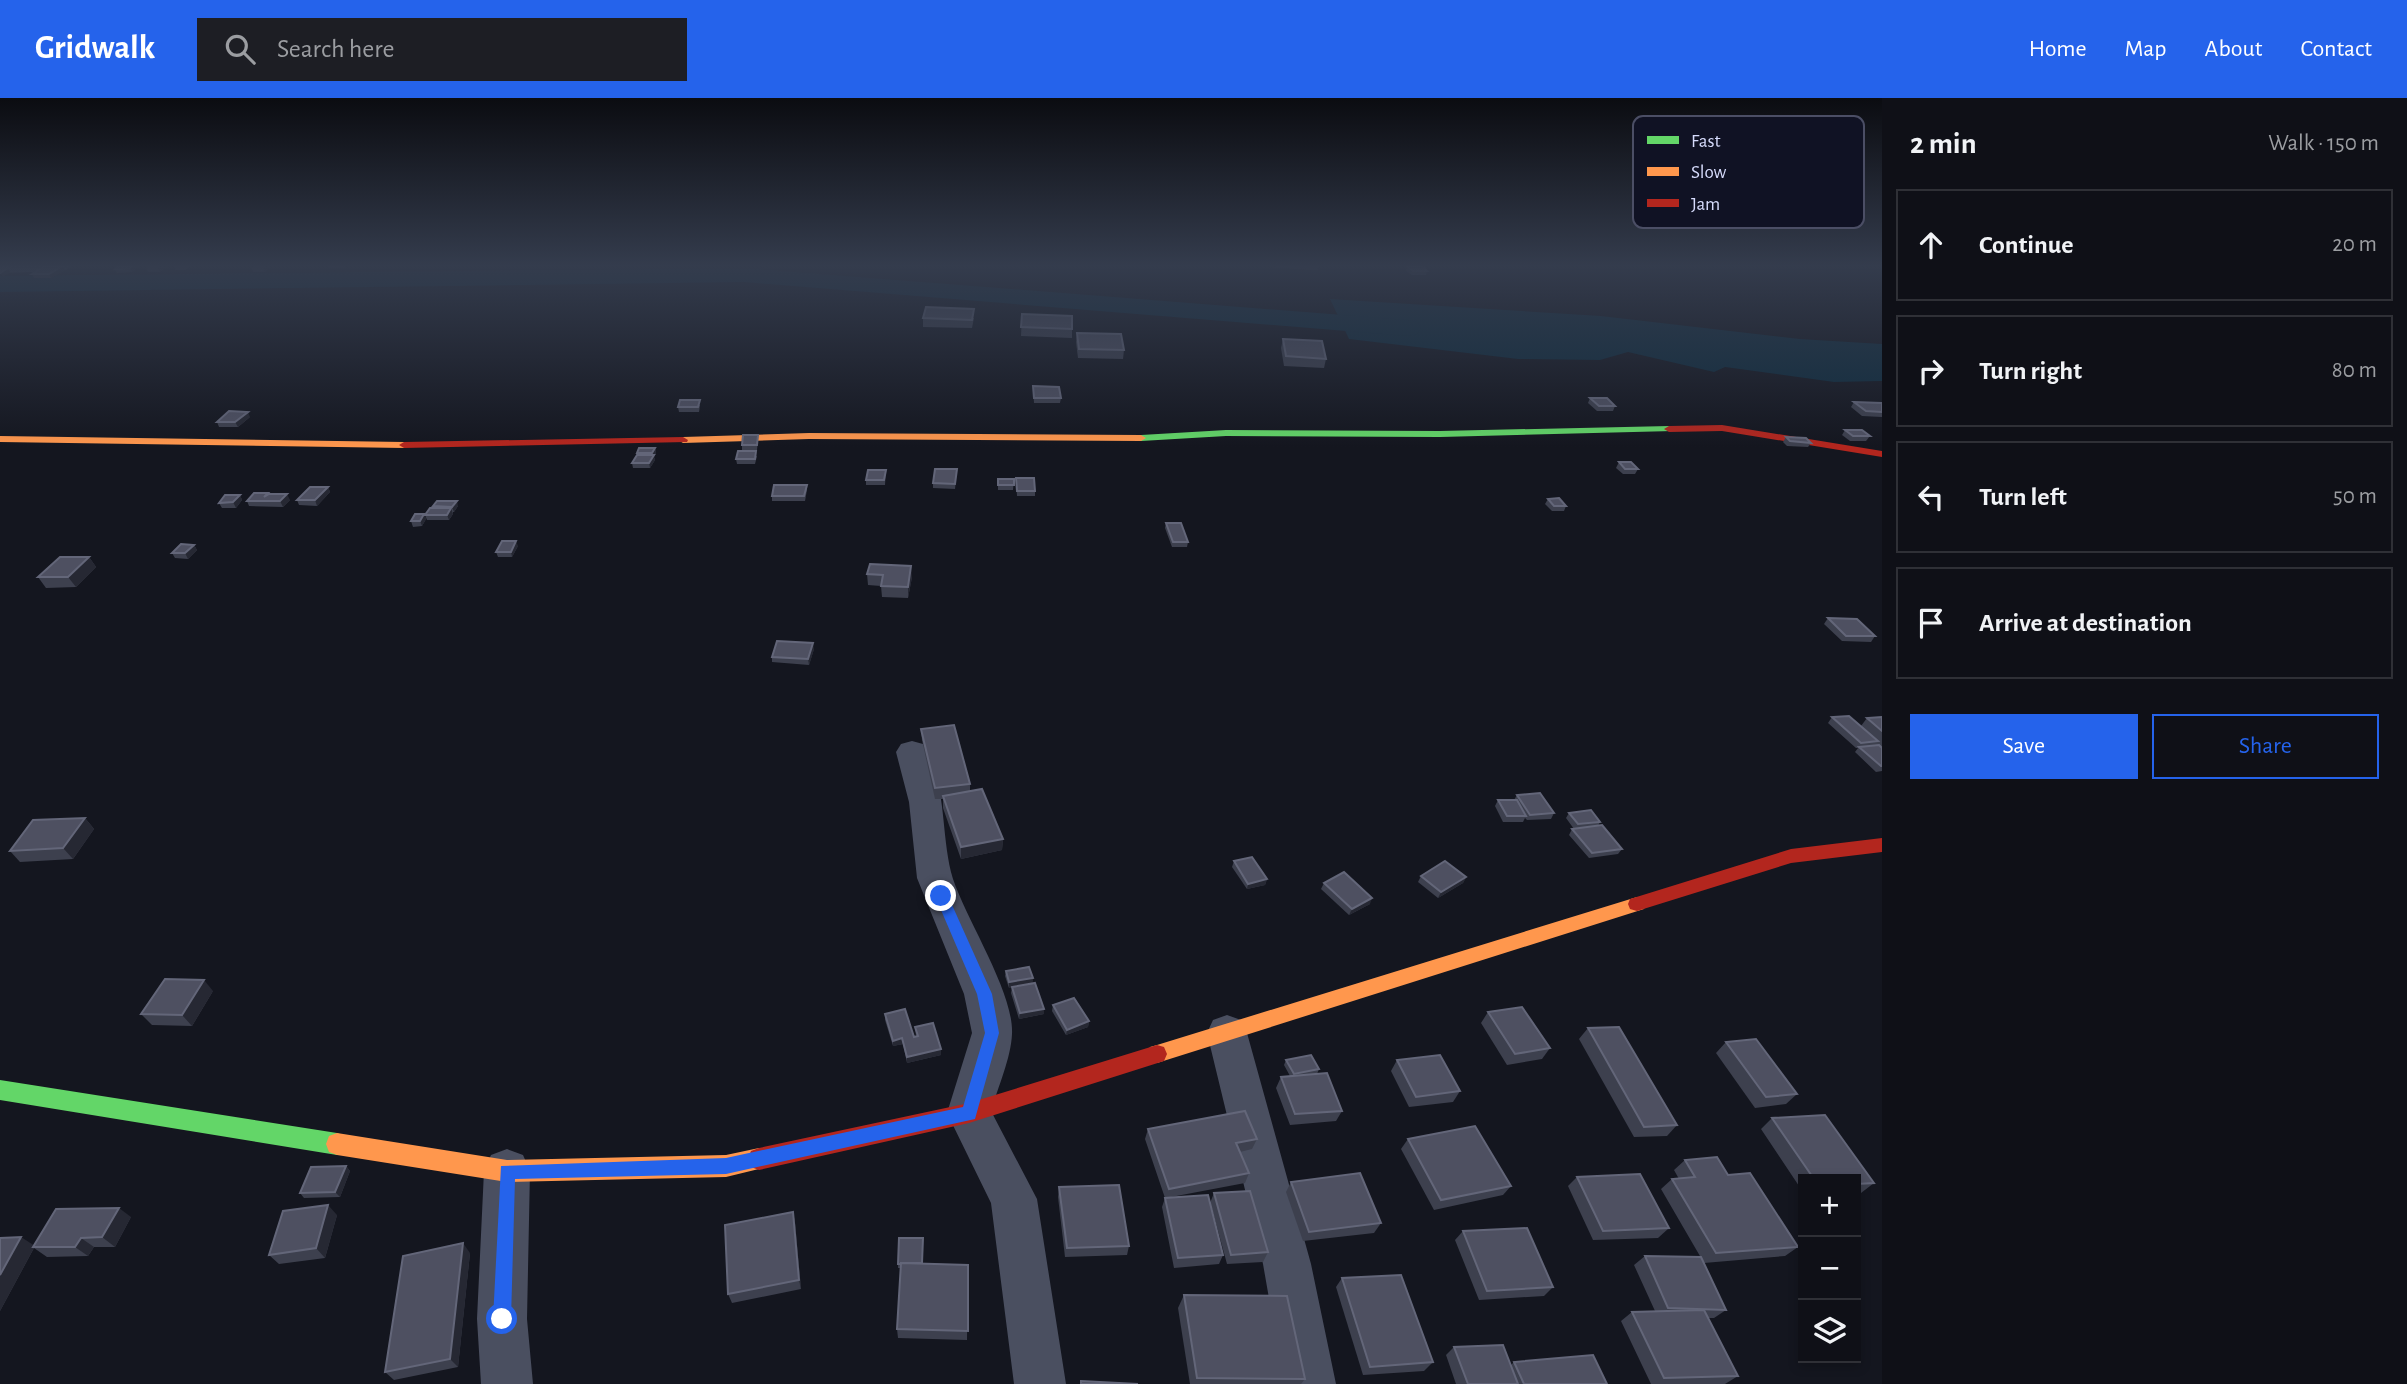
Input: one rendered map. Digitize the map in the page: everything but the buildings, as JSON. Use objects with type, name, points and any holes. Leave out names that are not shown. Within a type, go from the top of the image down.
[{"type":"street","points":[[0,439],[183,440],[298,446],[500,445],[809,436],[1137,438],[1226,433],[1440,434],[1722,428],[1882,454]]},
{"type":"street","points":[[912,752],[926,802],[935,878],[984,994],[992,1033],[970,1113],[1014,1199],[1041,1384]]},
{"type":"street","points":[[0,1090],[507,1171],[726,1166],[970,1113],[1791,856],[1882,845]]},
{"type":"street","points":[[1227,1033],[1287,1264],[1310,1384]]},
{"type":"street","points":[[507,1171],[502,1319],[507,1384]]},
{"type":"water","points":[[1343,326],[1688,326],[1800,339],[1882,344],[1882,381],[1834,382],[1725,367],[1714,372],[1628,352],[1600,360],[1518,359],[1349,339]]},
{"type":"waterway","points":[[1382,326],[1407,328]]},
{"type":"traffic: fast","points":[[1141,438],[1226,433],[1440,434],[1669,429]]},
{"type":"traffic: fast","points":[[0,1090],[337,1144]]},
{"type":"traffic: slow","points":[[683,440],[809,436],[1141,438]]},
{"type":"traffic: slow","points":[[0,439],[404,445]]},
{"type":"traffic: slow","points":[[1157,1054],[1637,904]]},
{"type":"traffic: slow","points":[[337,1144],[507,1171],[726,1166],[759,1159]]},
{"type":"traffic: jam","points":[[1669,429],[1722,428],[1882,454]]},
{"type":"traffic: jam","points":[[404,445],[683,440]]},
{"type":"traffic: jam","points":[[1637,904],[1791,856],[1882,845]]},
{"type":"traffic: jam","points":[[759,1159],[969,1113],[1157,1054]]},
{"type":"route","points":[[502,1319],[507,1171],[726,1166],[970,1113],[992,1033],[984,994],[941,896]]}]
